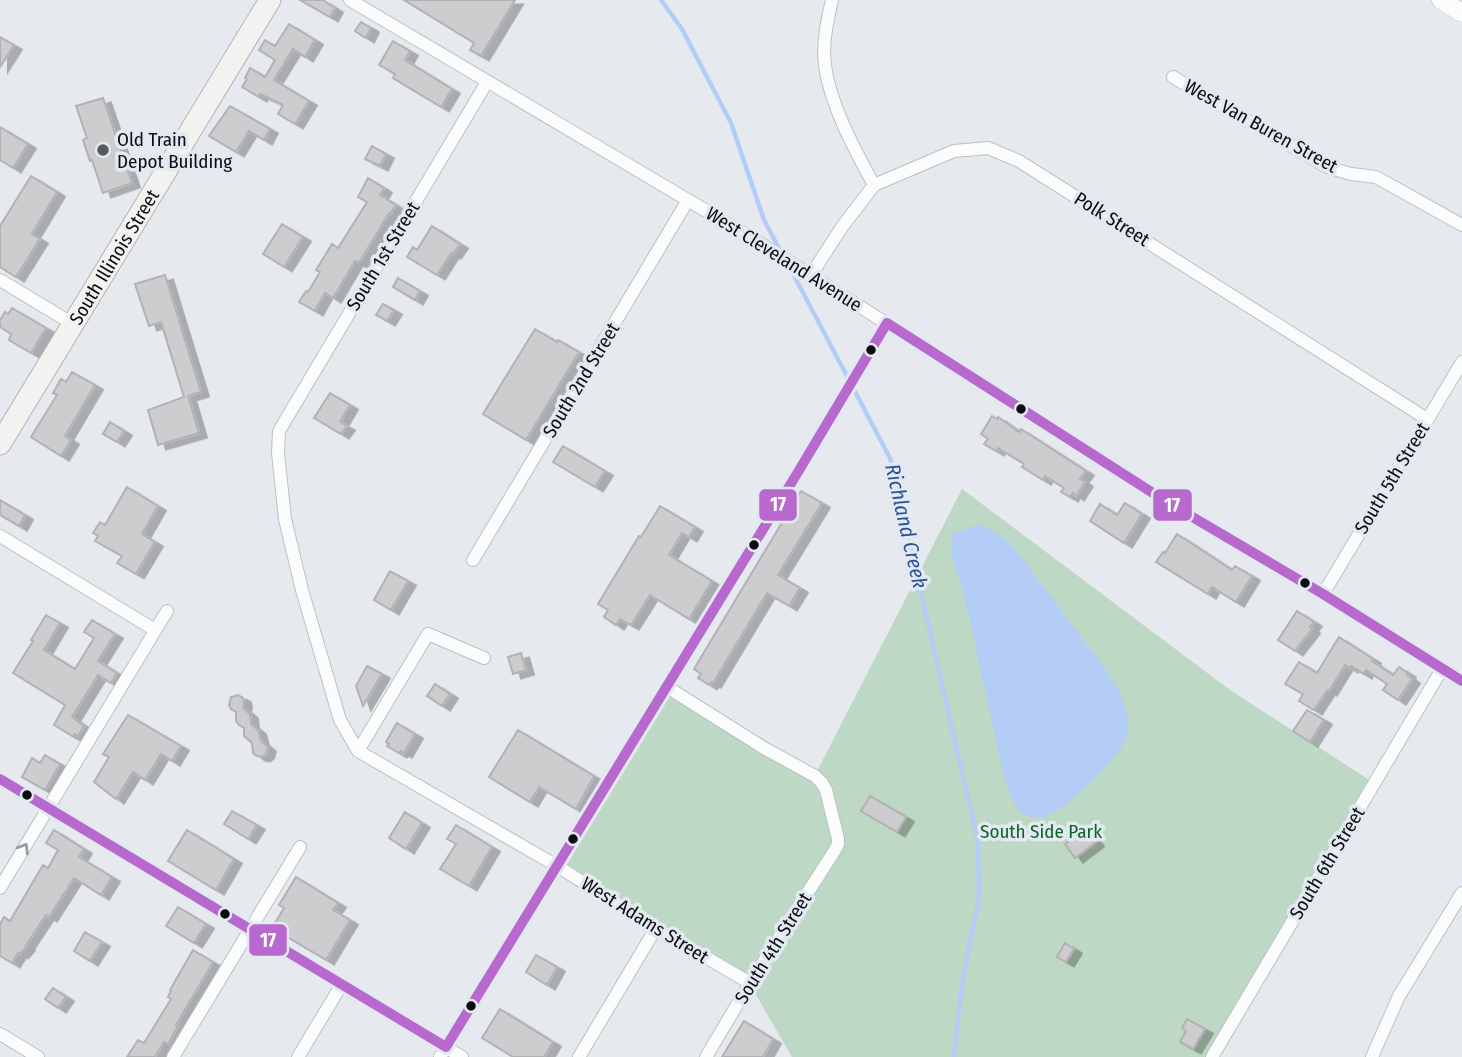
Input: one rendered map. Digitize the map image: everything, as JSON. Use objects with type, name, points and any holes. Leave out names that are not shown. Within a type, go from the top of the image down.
[{"type":"main road","name":"South Illinois Street","points":[[0,444],[270,0]]},
{"type":"main road","points":[[1441,0],[1462,13]]},
{"type":"street","name":"West Cleveland Avenue","points":[[350,0],[752,238],[1167,502],[1323,594],[1462,681]]},
{"type":"street","points":[[832,0],[826,23],[825,64],[836,107],[874,185]]},
{"type":"street","name":"West Van Buren Street","points":[[1173,78],[1327,167],[1350,174],[1377,177],[1462,225]]},
{"type":"street","name":"South 1st Street","points":[[358,751],[340,720],[302,590],[285,519],[278,453],[279,431],[487,82]]},
{"type":"street","name":"Polk Street","points":[[809,273],[874,185],[954,151],[988,148],[1019,161],[1427,419]]},
{"type":"street","name":"South 2nd Street","points":[[473,560],[688,200]]},
{"type":"street","points":[[0,280],[73,324]]},
{"type":"street","points":[[443,1052],[887,323]]},
{"type":"street","name":"South 5th Street","points":[[1323,594],[1462,362]]},
{"type":"street","points":[[0,536],[155,629]]},
{"type":"street","points":[[0,888],[167,611]]},
{"type":"street","points":[[358,751],[428,634],[484,658]]},
{"type":"street","name":"South 6th Street","points":[[1212,1057],[1442,669]]},
{"type":"street","name":"South 4th Street","points":[[667,687],[764,748],[815,776],[826,790],[838,839],[835,850],[706,1057]]},
{"type":"street","name":"West Adams Street","points":[[358,751],[557,866],[750,984]]},
{"type":"street","points":[[0,779],[342,984],[443,1052],[462,1057]]},
{"type":"street","points":[[173,1057],[300,847]]},
{"type":"street","points":[[1373,1057],[1399,996],[1462,893]]},
{"type":"street","points":[[579,1057],[656,928]]},
{"type":"street","points":[[298,1057],[342,984]]},
{"type":"street","points":[[0,1034],[38,1057]]},
{"type":"green space","name":"South Side Park","points":[[962,489],[1230,690],[1374,783],[1208,1057],[792,1057],[749,983],[561,869],[667,687],[815,775]]},
{"type":"water","points":[[976,525],[999,535],[1018,553],[1108,673],[1125,708],[1128,732],[1120,750],[1075,796],[1044,817],[1031,817],[1020,811],[1007,787],[965,599],[951,555],[952,534]]},
{"type":"building","points":[[300,0],[323,0],[335,8],[330,17]]},
{"type":"building","points":[[404,0],[515,0],[481,56],[470,50],[474,43]]},
{"type":"building","points":[[361,22],[371,28],[366,38],[355,31]]},
{"type":"building","points":[[289,24],[315,40],[305,57],[293,49],[274,80],[309,101],[295,124],[278,114],[283,105],[260,94],[259,97],[242,87],[250,68],[265,77],[275,60],[259,50],[265,40],[275,46]]},
{"type":"building","points":[[0,37],[14,45],[0,67]]},
{"type":"building","points":[[393,41],[410,51],[405,60],[452,89],[441,107],[393,78],[395,74],[379,65]]},
{"type":"building","name":"Old Train Depot Building","points":[[103,98],[132,183],[103,193],[83,140],[87,138],[76,106]]},
{"type":"building","points":[[230,106],[270,129],[264,140],[249,131],[236,152],[209,136]]},
{"type":"building","points":[[0,127],[28,144],[13,168],[0,160]]},
{"type":"building","points":[[372,146],[386,154],[380,166],[365,159]]},
{"type":"building","points":[[31,176],[57,192],[32,234],[40,239],[16,277],[0,267],[0,226]]},
{"type":"building","points":[[368,178],[384,188],[380,195],[396,205],[359,263],[355,261],[333,298],[325,293],[315,311],[299,302],[320,272],[316,270],[332,244],[338,248],[367,202],[358,197]]},
{"type":"building","points":[[282,224],[303,237],[284,267],[263,254]]},
{"type":"building","points":[[432,226],[460,244],[437,275],[407,257],[413,247],[417,250]]},
{"type":"building","points":[[165,275],[201,392],[188,396],[199,433],[158,445],[148,410],[184,397],[161,322],[149,326],[135,284]]},
{"type":"building","points":[[398,278],[420,291],[415,300],[393,287]]},
{"type":"building","points":[[383,304],[394,310],[387,321],[376,315]]},
{"type":"building","points":[[12,308],[46,328],[31,353],[9,340],[11,334],[0,327],[0,320],[5,312],[8,314]]},
{"type":"building","points":[[535,329],[579,352],[526,440],[483,414]]},
{"type":"building","points":[[72,372],[95,385],[65,436],[71,440],[61,456],[31,437],[57,395],[53,393],[61,379],[66,382]]},
{"type":"building","points":[[330,393],[350,405],[340,422],[347,426],[341,434],[314,418]]},
{"type":"building","points":[[992,416],[997,419],[998,417],[1019,432],[1021,429],[1086,471],[1080,479],[1085,482],[1076,496],[1073,493],[1070,497],[1061,492],[1064,488],[1045,476],[1043,480],[998,448],[996,451],[984,444],[988,439],[981,434]]},
{"type":"building","points":[[110,422],[124,431],[117,442],[103,434]]},
{"type":"building","points":[[563,446],[605,471],[595,487],[553,462]]},
{"type":"building","points":[[127,487],[158,506],[142,534],[155,542],[136,574],[117,563],[122,556],[95,541],[98,536],[93,533],[100,522],[105,525]]},
{"type":"building","points":[[801,491],[822,503],[778,575],[800,588],[789,606],[767,593],[713,683],[709,685],[698,678],[701,674],[694,669]]},
{"type":"building","points":[[0,500],[25,515],[19,526],[0,515]]},
{"type":"building","points":[[1125,503],[1142,514],[1124,543],[1090,521],[1100,504],[1117,515]]},
{"type":"building","points":[[660,506],[695,527],[689,537],[682,533],[669,555],[712,581],[689,619],[650,595],[631,625],[620,619],[616,625],[604,617],[608,610],[598,604]]},
{"type":"building","points":[[1177,534],[1232,570],[1235,566],[1252,576],[1236,602],[1212,587],[1208,594],[1156,562]]},
{"type":"building","points":[[390,571],[408,581],[391,610],[374,600]]},
{"type":"building","points":[[1297,611],[1314,622],[1310,627],[1312,629],[1295,651],[1278,640]]},
{"type":"building","points":[[46,615],[60,623],[44,650],[75,669],[94,638],[84,632],[92,620],[115,634],[98,661],[117,673],[111,683],[98,675],[72,717],[84,726],[78,736],[75,734],[74,737],[54,725],[65,705],[13,673]]},
{"type":"building","points":[[1339,637],[1393,675],[1399,667],[1408,673],[1412,679],[1398,700],[1383,690],[1387,684],[1366,670],[1364,674],[1345,665],[1314,710],[1299,701],[1303,694],[1285,684],[1299,662],[1317,673]]},
{"type":"building","points":[[521,653],[526,670],[513,674],[508,657]]},
{"type":"building","points":[[367,666],[382,674],[363,706],[356,686]]},
{"type":"building","points":[[435,684],[450,694],[442,706],[427,696]]},
{"type":"building","points":[[238,695],[243,698],[243,708],[250,714],[251,724],[268,747],[262,757],[253,753],[252,743],[244,736],[244,728],[236,721],[236,712],[229,705],[231,697]]},
{"type":"building","points":[[1307,710],[1324,720],[1310,742],[1293,731]]},
{"type":"building","points":[[128,715],[181,746],[172,761],[161,754],[145,780],[133,772],[116,799],[94,782],[109,757],[103,754]]},
{"type":"building","points":[[397,723],[415,734],[404,753],[387,746],[389,744],[386,742]]},
{"type":"building","points":[[518,730],[594,776],[576,809],[539,787],[530,802],[489,777]]},
{"type":"building","points":[[45,755],[60,764],[45,790],[22,777],[32,758],[40,763]]},
{"type":"building","points":[[870,796],[906,817],[897,832],[861,811]]},
{"type":"building","points":[[232,811],[257,825],[248,839],[224,824]]},
{"type":"building","points":[[405,812],[422,823],[406,849],[389,838]]},
{"type":"building","points":[[456,825],[492,847],[469,886],[440,869],[456,844],[447,839]]},
{"type":"building","points":[[1086,829],[1096,842],[1075,858],[1065,844]]},
{"type":"building","points":[[54,830],[84,849],[79,857],[112,877],[101,895],[74,878],[49,917],[46,915],[27,946],[18,953],[12,963],[0,956],[0,924],[4,917],[10,921],[43,865],[48,868],[58,850],[46,843]]},
{"type":"building","points":[[187,830],[234,859],[216,890],[168,861]]},
{"type":"building","points":[[296,877],[338,903],[333,910],[350,920],[326,960],[272,928],[284,908],[279,905]]},
{"type":"building","points":[[178,907],[206,924],[194,943],[166,926]]},
{"type":"building","points":[[85,932],[102,942],[90,961],[74,951]]},
{"type":"building","points":[[1065,943],[1074,949],[1066,962],[1057,957]]},
{"type":"building","points":[[193,950],[213,962],[176,1025],[178,1026],[168,1044],[164,1042],[155,1057],[127,1057],[138,1040],[144,1043],[171,999],[168,997],[170,990]]},
{"type":"building","points":[[536,955],[557,967],[547,985],[526,972]]},
{"type":"building","points":[[53,988],[66,997],[58,1008],[45,999]]},
{"type":"building","points":[[500,1009],[553,1042],[544,1057],[513,1057],[482,1038]]},
{"type":"building","points":[[1187,1019],[1205,1029],[1193,1049],[1180,1042],[1186,1031],[1182,1028]]},
{"type":"building","points":[[744,1021],[773,1039],[763,1057],[722,1057]]},
{"type":"waterway","name":"Richland Creek","points":[[661,0],[682,29],[731,123],[764,220],[781,252]]},
{"type":"waterway","name":"Richland Creek","points":[[789,266],[890,458],[978,841],[979,897],[962,983],[954,1057]]},
{"type":"transit line","name":"17","points":[[887,323],[1167,502],[1323,594],[1462,681]]},
{"type":"transit line","name":"17","points":[[446,1047],[887,323]]},
{"type":"transit line","name":"17","points":[[0,779],[446,1047]]},
{"type":"place","name":"Old Train Depot Building","points":[[103,150]]}]
